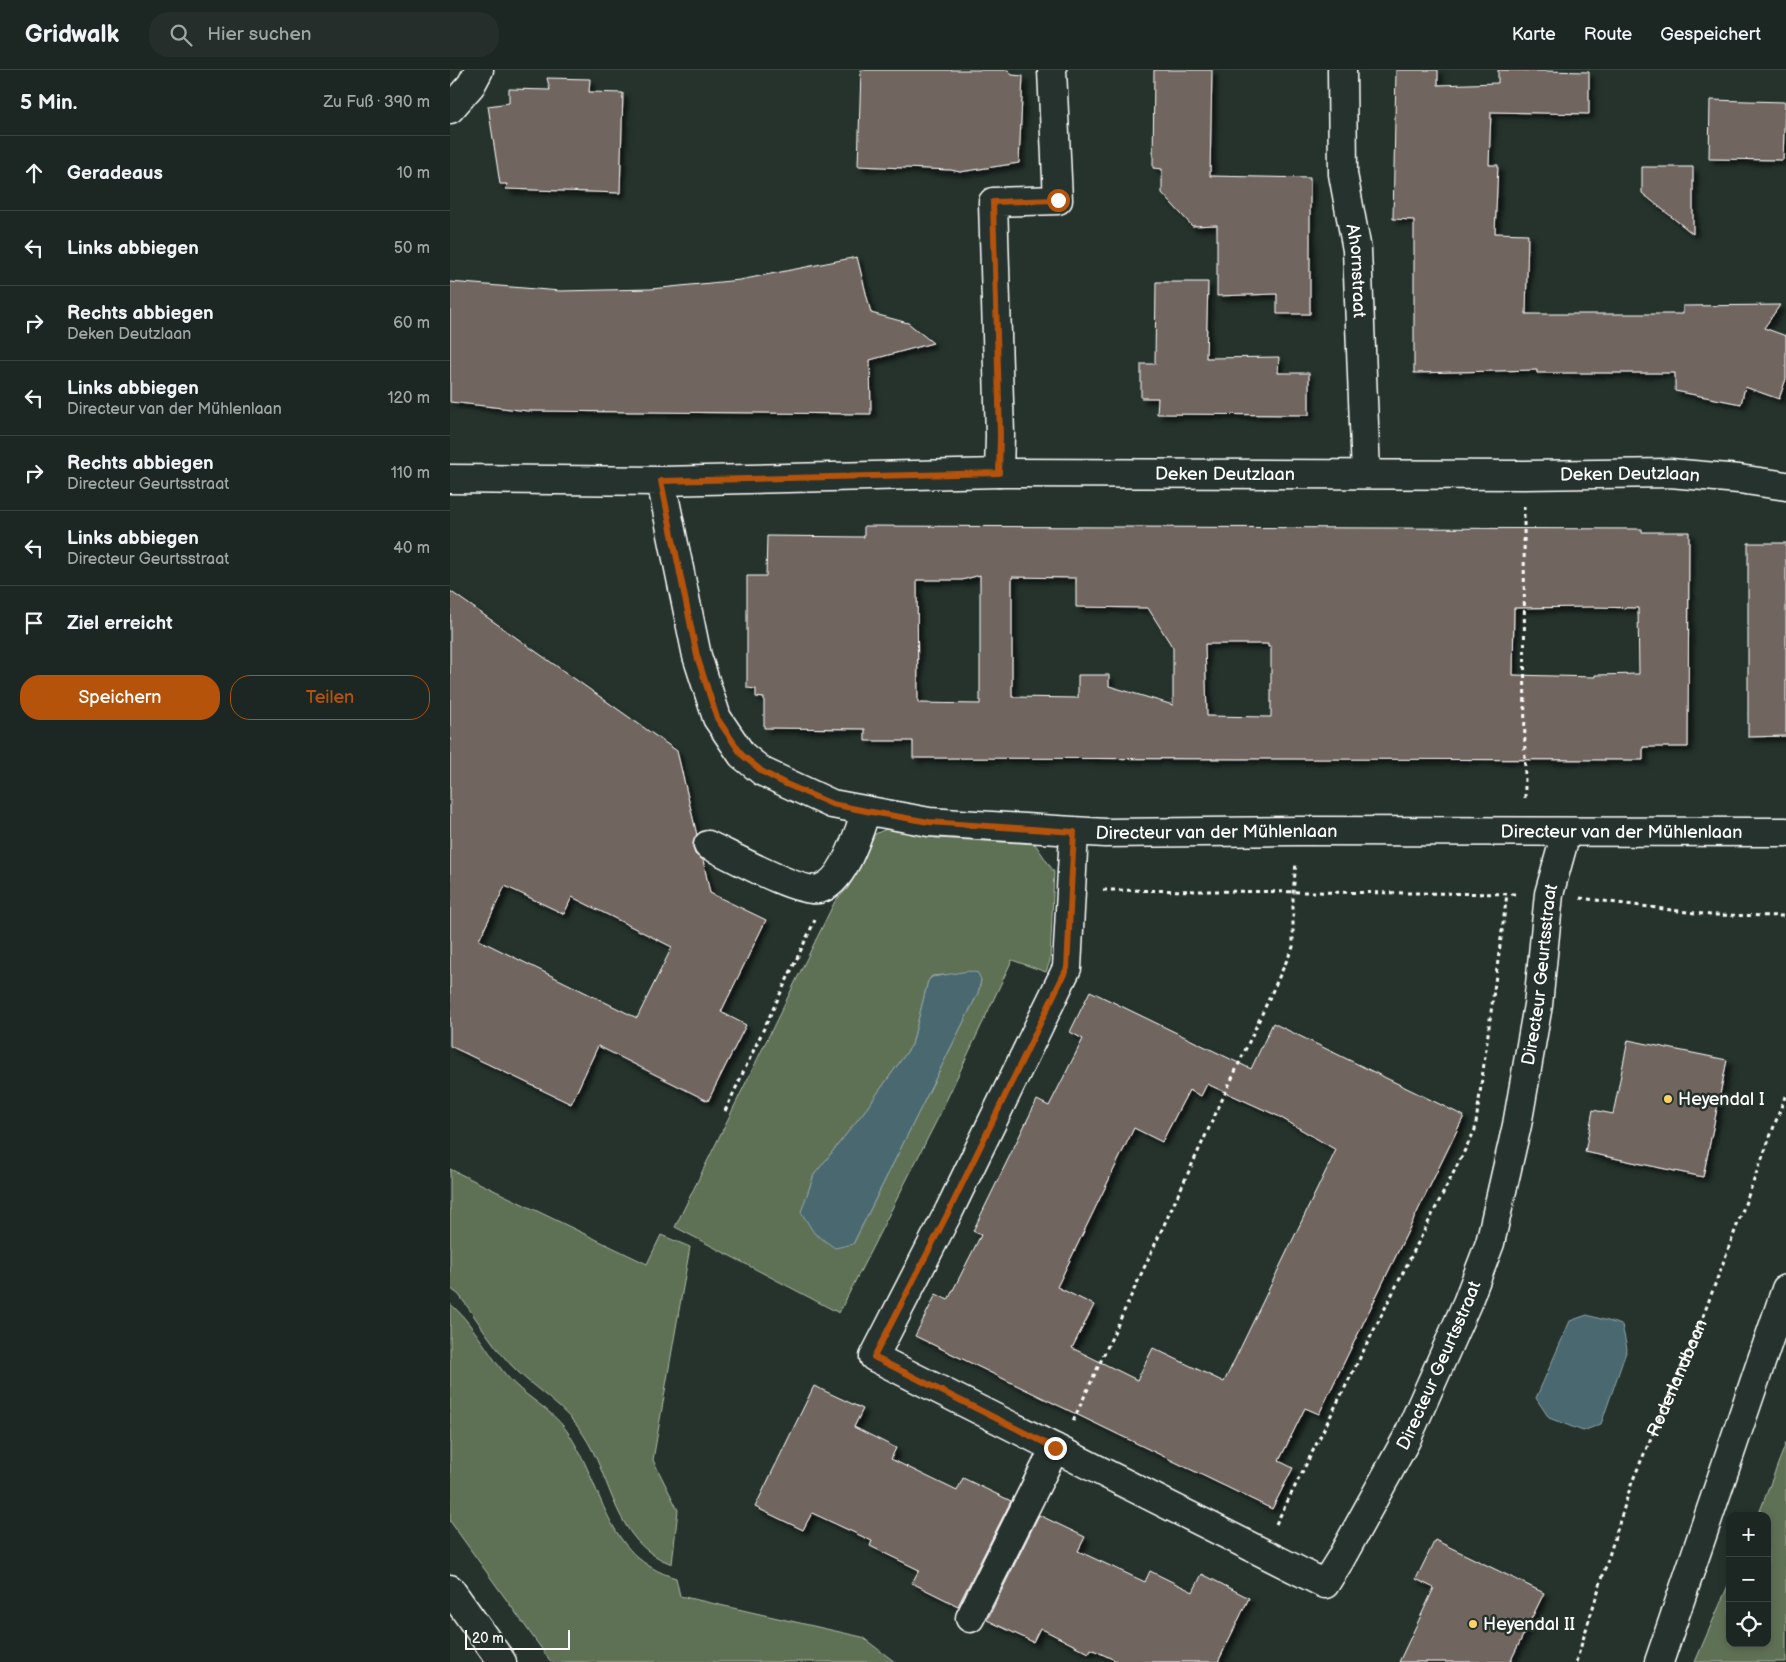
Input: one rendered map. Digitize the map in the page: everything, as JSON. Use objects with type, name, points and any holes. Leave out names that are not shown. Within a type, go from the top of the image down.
[{"type":"street","points":[[450,109],[471,85],[479,70]]},
{"type":"street","points":[[999,473],[1000,435],[993,202],[1058,200],[1052,70]]},
{"type":"street","name":"Ahornstraat","points":[[1342,70],[1343,174],[1357,250],[1366,474]]},
{"type":"street","name":"Deken Deutzlaan","points":[[661,481],[999,473],[1524,475],[1670,473],[1739,479],[1786,486]]},
{"type":"street","points":[[450,479],[661,481]]},
{"type":"street","name":"Directeur van der Mühlenlaan","points":[[661,481],[697,656],[717,718],[742,755],[763,772],[832,804],[929,822],[1074,832],[1786,832]]},
{"type":"street","points":[[708,845],[782,880],[807,889],[820,889],[834,879],[845,863],[866,811]]},
{"type":"street","name":"Directeur Geurtsstraat","points":[[1074,832],[1067,968],[1059,988],[949,1211],[874,1357],[1325,1584],[1345,1552],[1406,1440],[1467,1303],[1490,1243],[1517,1125],[1538,1005],[1549,894],[1566,833]]},
{"type":"street","points":[[1659,1662],[1786,1289]]},
{"type":"street","points":[[970,1618],[1057,1449]]},
{"type":"street","points":[[450,1589],[502,1662]]},
{"type":"path","points":[[1524,475],[1526,832]]},
{"type":"path","points":[[1057,1449],[1293,948],[1293,893],[1300,831]]},
{"type":"path","points":[[725,1112],[834,879]]},
{"type":"path","points":[[1070,889],[1293,893],[1549,894],[1710,915],[1786,916]]},
{"type":"path","points":[[1266,1521],[1275,1525],[1475,1130],[1507,894]]},
{"type":"path","name":"Roderlandbaan","points":[[1576,1662],[1632,1482],[1701,1322],[1786,1094]]},
{"type":"green space","points":[[886,829],[936,838],[1035,844],[1054,872],[1050,961],[1046,972],[1012,960],[939,1116],[839,1313],[675,1227],[835,901],[848,888],[875,834]],"holes":[[[956,974],[981,980],[978,993],[853,1244],[801,1213],[814,1175],[867,1108],[912,1045],[928,981],[932,976]]]},
{"type":"green space","points":[[450,1169],[647,1264],[661,1235],[690,1247],[653,1460],[678,1510],[672,1564],[653,1555],[638,1542],[626,1526],[593,1452],[576,1424],[525,1379],[509,1362],[459,1295],[450,1288]]},
{"type":"green space","points":[[450,1304],[465,1319],[513,1383],[561,1423],[579,1452],[608,1517],[620,1536],[634,1554],[652,1568],[676,1578],[680,1596],[862,1637],[895,1662],[551,1662],[450,1521]]},
{"type":"green space","points":[[1786,1443],[1786,1662],[1695,1662],[1726,1590],[1726,1647],[1771,1647],[1771,1512],[1760,1512]]},
{"type":"water","points":[[969,971],[978,973],[981,980],[978,993],[853,1244],[835,1248],[814,1233],[801,1212],[814,1175],[867,1108],[912,1045],[928,981],[932,977]]},
{"type":"water","points":[[1587,1315],[1622,1325],[1627,1349],[1601,1424],[1583,1431],[1549,1418],[1536,1398],[1570,1321]]},
{"type":"building","points":[[861,70],[1008,70],[1012,75],[1023,76],[1019,163],[960,172],[858,166]]},
{"type":"building","points":[[1154,70],[1212,70],[1210,176],[1310,178],[1310,314],[1277,314],[1277,294],[1217,296],[1217,225],[1192,226],[1162,193],[1162,169],[1153,168]]},
{"type":"building","points":[[1396,70],[1438,70],[1438,85],[1498,83],[1498,70],[1589,72],[1589,114],[1491,112],[1489,165],[1498,165],[1495,233],[1528,234],[1526,314],[1683,314],[1683,306],[1780,305],[1764,328],[1786,336],[1786,379],[1779,399],[1745,387],[1741,404],[1675,391],[1675,373],[1537,373],[1537,370],[1414,373],[1414,220],[1393,219]]},
{"type":"building","points":[[547,78],[590,79],[589,92],[623,93],[620,193],[506,189],[507,184],[500,184],[488,106],[509,103],[509,89],[550,90]]},
{"type":"building","points":[[1710,100],[1785,102],[1783,160],[1709,159]]},
{"type":"building","points":[[1642,167],[1693,167],[1693,234],[1642,193]]},
{"type":"building","points":[[857,257],[871,313],[908,323],[933,343],[870,360],[871,414],[528,411],[450,402],[450,282],[560,291],[651,289],[740,280]]},
{"type":"building","points":[[1156,282],[1208,282],[1206,358],[1279,357],[1278,373],[1309,373],[1309,415],[1157,414],[1158,398],[1141,398],[1141,364],[1155,364]]},
{"type":"building","points":[[864,526],[1642,529],[1642,532],[1689,532],[1688,747],[1643,747],[1643,760],[913,758],[913,741],[865,741],[865,729],[764,728],[764,698],[756,697],[756,689],[747,688],[747,576],[766,576],[767,536],[864,537]],"holes":[[[980,575],[980,704],[918,703],[917,580],[962,580]],[[1012,577],[1076,578],[1076,607],[1148,608],[1173,648],[1173,705],[1109,686],[1109,675],[1078,675],[1078,698],[1012,697]],[[1514,608],[1638,608],[1639,674],[1595,675],[1595,677],[1513,675]],[[1205,644],[1268,644],[1268,647],[1271,647],[1271,717],[1207,716]]]},
{"type":"building","points":[[1748,543],[1786,543],[1786,736],[1748,737]]},
{"type":"building","points":[[450,591],[677,751],[697,835],[693,847],[695,854],[703,860],[710,893],[766,920],[721,1012],[746,1025],[708,1101],[598,1046],[571,1104],[450,1046]],"holes":[[[505,886],[564,914],[572,897],[672,947],[637,1018],[479,940]]]},
{"type":"building","points":[[1090,991],[1251,1069],[1273,1023],[1464,1116],[1319,1414],[1305,1408],[1279,1461],[1293,1468],[1272,1509],[915,1336],[936,1294],[948,1300],[981,1235],[973,1231],[1037,1100],[1049,1106],[1083,1039],[1070,1032]],"holes":[[[1207,1084],[1278,1116],[1336,1150],[1224,1382],[1153,1348],[1137,1380],[1072,1348],[1094,1305],[1057,1287],[1134,1128],[1162,1142],[1189,1090],[1201,1096]]]},
{"type":"building","name":"Heyendal I","points":[[1628,1040],[1727,1060],[1703,1177],[1585,1152],[1593,1110],[1613,1114]]},
{"type":"building","points":[[814,1386],[863,1409],[854,1427],[896,1448],[891,1459],[957,1491],[963,1478],[1011,1501],[958,1606],[912,1583],[919,1570],[870,1546],[872,1541],[812,1513],[803,1530],[755,1507]]},
{"type":"building","points":[[1039,1515],[1085,1537],[1078,1551],[1145,1582],[1150,1571],[1193,1592],[1202,1574],[1249,1598],[1218,1662],[1119,1662],[1091,1649],[1089,1653],[1040,1628],[1033,1642],[987,1620]]},
{"type":"building","name":"Heyendal II","points":[[1435,1540],[1544,1593],[1510,1662],[1399,1662],[1434,1588],[1416,1579]]},
{"type":"place","name":"Heyendal I","points":[[1668,1099]]},
{"type":"place","name":"Heyendal II","points":[[1473,1624]]},
{"type":"route","points":[[1055,1448],[874,1357],[949,1211],[1059,988],[1067,968],[1070,944],[1070,889],[1072,889],[1074,832],[929,822],[832,804],[763,772],[742,755],[717,718],[697,656],[661,481],[999,473],[1000,435],[993,202],[1058,200]]}]
